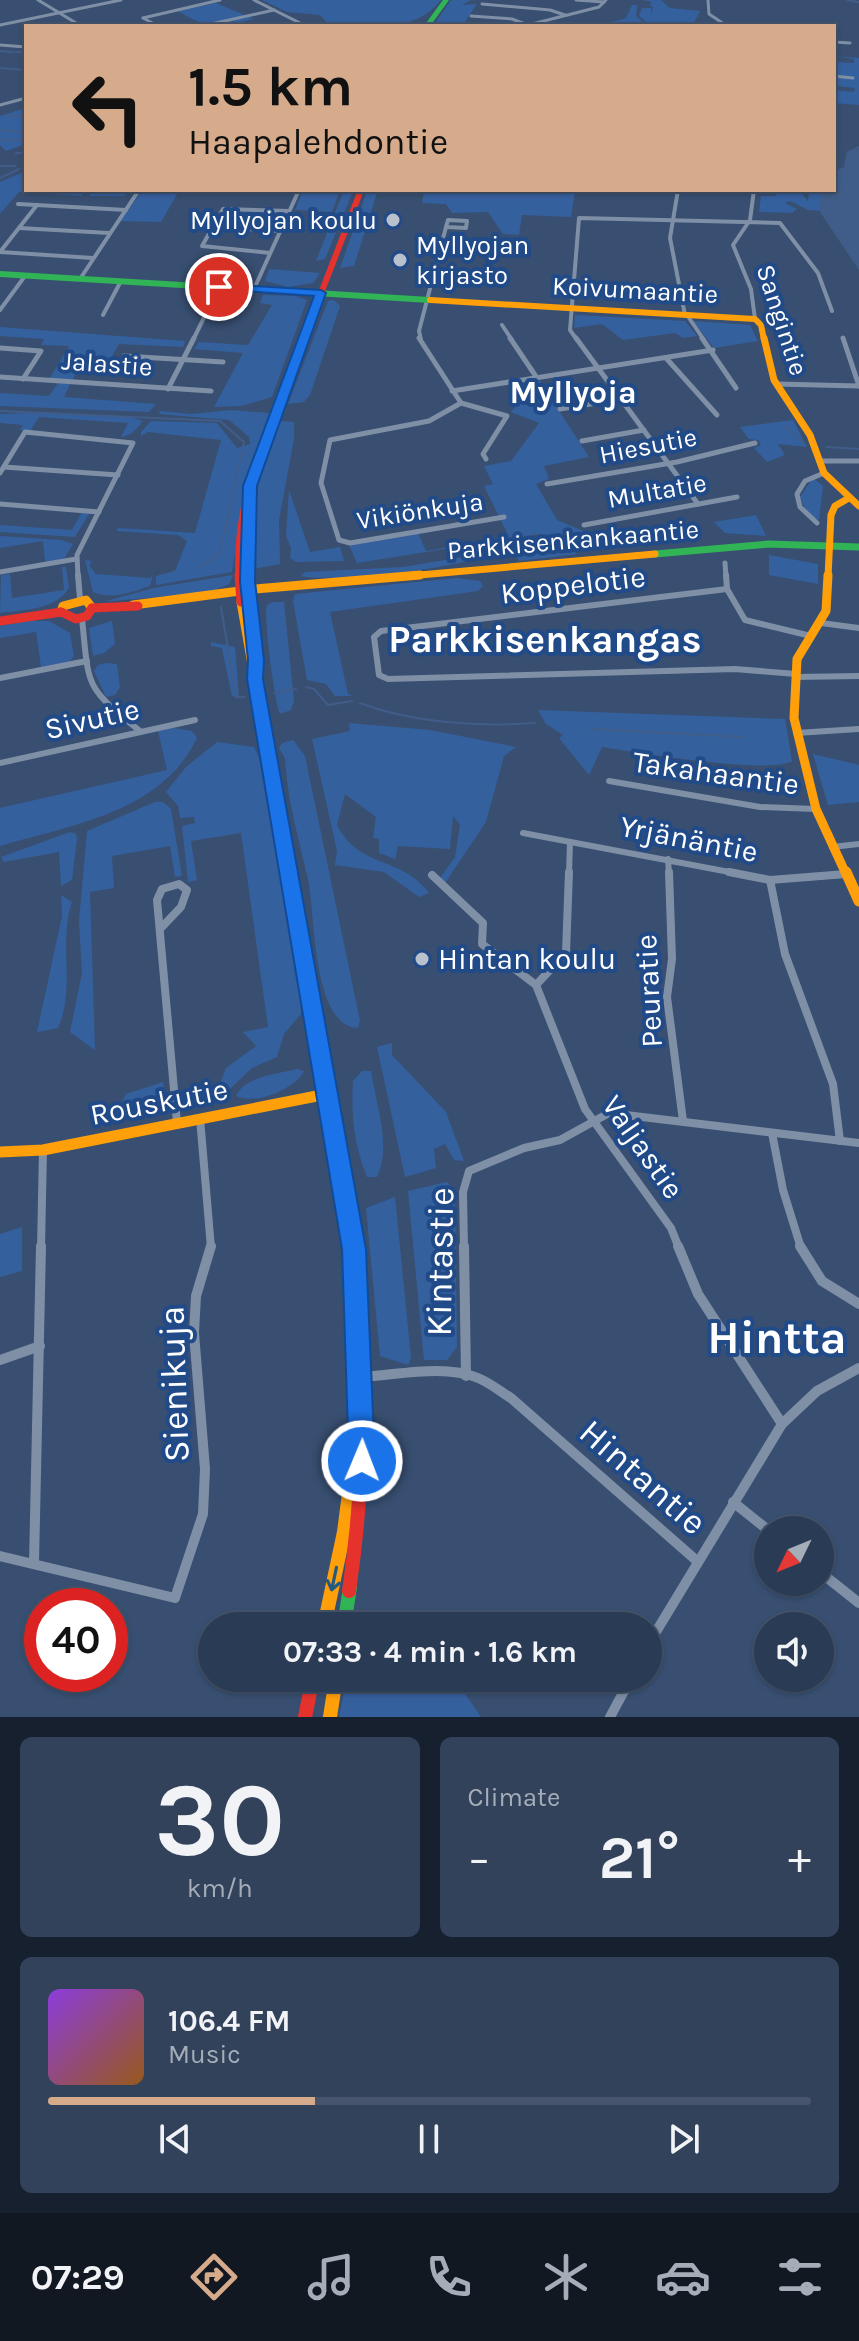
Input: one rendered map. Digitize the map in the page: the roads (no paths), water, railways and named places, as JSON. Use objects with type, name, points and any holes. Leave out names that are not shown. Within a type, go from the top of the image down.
[{"type":"main road","points":[[428,24],[446,0]]},
{"type":"main road","points":[[346,1612],[359,1523],[361,1377],[354,1249],[255,679],[249,664],[244,593],[250,486],[360,192]]},
{"type":"main road","name":"Koivumaantie","points":[[0,274],[755,319]]},
{"type":"main road","name":"Sangintie","points":[[755,319],[761,325],[776,384],[810,435],[824,473],[859,506]]},
{"type":"main road","points":[[849,498],[835,506],[830,530],[826,611],[797,659],[796,733],[816,809],[859,901]]},
{"type":"main road","name":"Parkkisenkankaantie","points":[[92,608],[769,544],[859,547]]},
{"type":"main road","points":[[0,621],[61,612],[68,602],[80,599],[90,603],[92,608],[82,618],[69,619],[61,612]]},
{"type":"main road","name":"Rouskutie","points":[[0,1152],[43,1150],[327,1094]]},
{"type":"main road","points":[[327,1612],[344,1532],[361,1407]]},
{"type":"main road","points":[[305,1717],[310,1692]]},
{"type":"main road","points":[[327,1717],[331,1692]]},
{"type":"street","points":[[38,0],[78,24]]},
{"type":"street","points":[[0,25],[121,0]]},
{"type":"street","points":[[154,24],[143,18],[220,0]]},
{"type":"street","points":[[254,0],[302,24]]},
{"type":"street","points":[[502,6],[506,0]]},
{"type":"street","points":[[576,0],[605,1]]},
{"type":"street","points":[[708,0],[709,14],[724,24]]},
{"type":"street","points":[[530,24],[599,7],[605,1]]},
{"type":"street","points":[[482,4],[550,10],[567,15]]},
{"type":"street","points":[[211,24],[274,10]]},
{"type":"street","points":[[471,16],[512,19],[524,24]]},
{"type":"street","points":[[836,42],[850,43]]},
{"type":"street","points":[[0,45],[24,47]]},
{"type":"street","points":[[836,76],[853,78]]},
{"type":"street","points":[[0,105],[24,99]]},
{"type":"street","points":[[80,279],[138,192]]},
{"type":"street","points":[[254,289],[298,192]]},
{"type":"street","points":[[678,192],[670,238],[686,315],[713,350],[736,388]]},
{"type":"street","name":"Sangintie","points":[[754,192],[750,220],[733,245],[751,289],[755,319]]},
{"type":"street","points":[[18,204],[126,210]]},
{"type":"street","points":[[0,252],[37,205]]},
{"type":"street","points":[[270,253],[202,246],[227,208],[289,211]]},
{"type":"street","points":[[698,504],[570,330],[579,218],[750,220],[783,225],[818,273],[832,311]]},
{"type":"street","points":[[446,227],[466,228],[467,221],[448,220],[446,227],[428,299],[419,337],[461,403],[507,416],[483,454],[486,459]]},
{"type":"street","points":[[213,227],[280,231]]},
{"type":"street","points":[[19,228],[109,233]]},
{"type":"street","points":[[0,252],[93,258]]},
{"type":"street","points":[[0,310],[25,276]]},
{"type":"street","points":[[103,315],[121,281]]},
{"type":"street","points":[[168,389],[219,287]]},
{"type":"street","points":[[502,325],[537,378]]},
{"type":"street","points":[[776,384],[859,386],[843,338]]},
{"type":"street","points":[[0,348],[41,351],[23,379]]},
{"type":"street","points":[[452,391],[713,350]]},
{"type":"street","points":[[124,356],[223,362]]},
{"type":"street","points":[[666,358],[717,415]]},
{"type":"street","name":"Jalastie","points":[[0,377],[211,391]]},
{"type":"street","points":[[560,409],[621,399]]},
{"type":"street","name":"Vikiönkuja","points":[[461,403],[429,421],[330,440],[321,483],[339,540],[344,543],[504,517]]},
{"type":"street","points":[[582,441],[644,430]]},
{"type":"street","points":[[80,599],[76,559],[99,512],[118,475],[133,445],[131,441],[25,432],[2,470],[118,475]]},
{"type":"street","name":"Hiesutie","points":[[547,484],[668,464],[755,443]]},
{"type":"street","points":[[820,461],[859,461]]},
{"type":"street","points":[[817,523],[800,507],[797,494],[805,481],[824,473]]},
{"type":"street","name":"Multatie","points":[[584,525],[737,497]]},
{"type":"street","points":[[0,504],[99,512]]},
{"type":"street","points":[[0,572],[76,559]]},
{"type":"street","points":[[725,563],[727,589],[748,622],[811,636]]},
{"type":"street","name":"Koppelotie","points":[[727,589],[381,631],[374,637],[381,678],[735,669],[796,676]]},
{"type":"street","points":[[82,618],[88,680],[100,699],[140,731]]},
{"type":"street","points":[[821,623],[859,628]]},
{"type":"street","points":[[0,678],[87,661]]},
{"type":"street","points":[[796,676],[859,676]]},
{"type":"street","name":"Sivutie","points":[[0,763],[195,720]]},
{"type":"street","points":[[796,733],[859,729]]},
{"type":"street","name":"Takahaantie","points":[[609,781],[760,807],[816,809]]},
{"type":"street","name":"Yrjänäntie","points":[[523,833],[770,880],[846,874]]},
{"type":"street","points":[[432,875],[483,923],[482,944],[536,985],[559,964],[566,953],[570,842]]},
{"type":"street","points":[[832,847],[859,844]]},
{"type":"street","name":"Peuratie","points":[[668,859],[672,959],[667,997],[683,1121]]},
{"type":"street","points":[[770,880],[785,954],[833,1084],[840,1141]]},
{"type":"street","points":[[160,929],[180,910],[187,898],[187,890],[179,884],[162,889],[157,900],[177,1123]]},
{"type":"street","name":"Valjastie","points":[[536,985],[574,1085],[594,1122],[671,1228],[698,1294],[782,1424]]},
{"type":"street","name":"Kintastie","points":[[466,1376],[463,1192],[469,1171],[524,1148],[560,1140],[609,1113],[859,1143]]},
{"type":"street","name":"Sienikuja","points":[[34,1563],[175,1598],[203,1514],[205,1469],[194,1333],[196,1296],[211,1250],[200,1118]]},
{"type":"street","points":[[772,1133],[778,1174],[812,1269],[824,1283],[859,1304]]},
{"type":"street","points":[[0,1556],[34,1563],[43,1150]]},
{"type":"street","points":[[0,1360],[40,1346]]},
{"type":"street","name":"Hintantie","points":[[361,1377],[466,1376],[481,1380],[511,1398],[697,1561],[782,1424],[803,1400],[829,1380],[859,1368]]},
{"type":"street","points":[[733,1502],[754,1519]]},
{"type":"street","points":[[662,1621],[697,1561]]},
{"type":"street","points":[[834,1583],[859,1603]]},
{"type":"street","points":[[610,1717],[623,1692]]},
{"type":"waterway","points":[[847,0],[859,2]]},
{"type":"waterway","name":"Myllyoja","points":[[0,51],[13,52]]},
{"type":"waterway","name":"Myllyoja","points":[[16,52],[24,52]]},
{"type":"waterway","points":[[0,68],[24,70]]},
{"type":"waterway","points":[[8,116],[24,117]]},
{"type":"waterway","points":[[0,130],[24,132]]},
{"type":"waterway","points":[[0,140],[24,141]]},
{"type":"waterway","points":[[16,153],[24,153]]},
{"type":"waterway","points":[[0,166],[15,166]]},
{"type":"waterway","points":[[0,178],[19,169]]},
{"type":"waterway","points":[[0,411],[220,421],[244,442],[219,555],[198,567]]},
{"type":"waterway","points":[[784,426],[804,443]]},
{"type":"waterway","points":[[826,447],[859,449]]},
{"type":"waterway","points":[[221,607],[236,697],[245,697]]},
{"type":"waterway","points":[[306,687],[314,689],[328,705],[352,701]]},
{"type":"waterway","points":[[274,693],[296,689]]},
{"type":"waterway","points":[[360,703],[402,715],[446,722],[535,723]]},
{"type":"waterway","points":[[590,729],[745,737]]},
{"type":"place","name":"Myllyojan koulu","points":[[393,220]]},
{"type":"place","name":"Myllyojan kirjasto","points":[[400,260]]},
{"type":"place","name":"Hintan koulu","points":[[422,959]]},
{"type":"district","name":"Myllyoja","points":[[573,392]]},
{"type":"district","name":"Parkkisenkangas","points":[[545,639]]},
{"type":"district","name":"Hintta","points":[[777,1338]]}]
